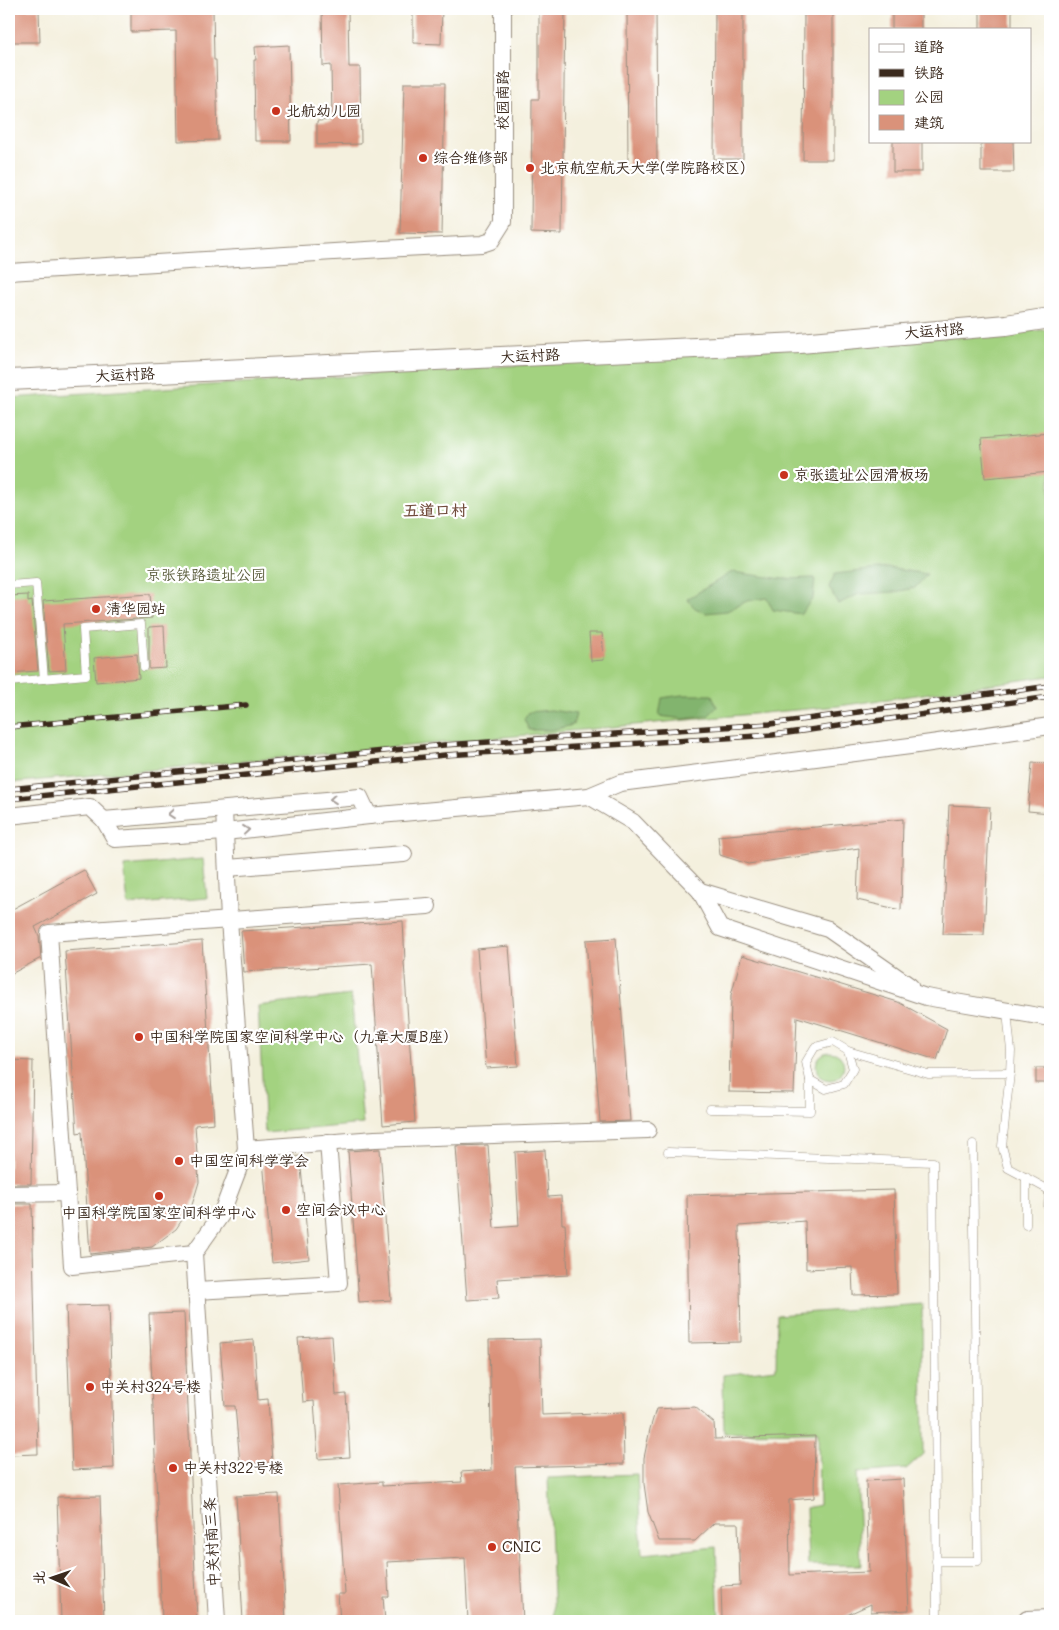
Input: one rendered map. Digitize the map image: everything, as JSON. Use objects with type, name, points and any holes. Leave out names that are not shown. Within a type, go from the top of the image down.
[{"type":"street","name":"校园南路","points":[[9,272],[482,244],[492,241],[503,222],[502,9]]},
{"type":"street","name":"大运村路","points":[[9,380],[800,343],[1006,325],[1050,318]]},
{"type":"street","points":[[9,816],[90,807],[104,820],[115,839],[225,832],[369,816],[589,796],[620,783],[1050,726]]},
{"type":"street","points":[[589,796],[633,822],[700,891],[720,928],[926,997],[1050,1018]]},
{"type":"street","points":[[104,820],[360,797],[369,816]]},
{"type":"street","points":[[224,810],[229,920],[246,1148],[221,1215],[194,1253],[72,1266],[49,933],[229,920],[428,906]]},
{"type":"street","points":[[227,868],[404,854]]},
{"type":"street","points":[[700,891],[828,929],[926,997]]},
{"type":"street","points":[[246,1148],[374,1139],[648,1130]]},
{"type":"street","points":[[196,1291],[339,1283],[328,1142]]},
{"type":"street","points":[[9,1194],[67,1193]]},
{"type":"street","name":"中关村南三条","points":[[194,1253],[217,1621]]},
{"type":"street","points":[[1028,1621],[1050,1620]]},
{"type":"lane","points":[[9,585],[36,583],[44,679]]},
{"type":"lane","points":[[9,682],[86,675],[83,629],[141,624],[144,667]]},
{"type":"lane","points":[[1008,1012],[1011,1051],[1002,1146],[1008,1168],[1049,1189],[1048,1207],[1050,1210]]},
{"type":"lane","points":[[710,1109],[810,1111],[810,1080],[806,1062],[815,1047],[832,1042],[848,1051],[928,1074],[1010,1073]]},
{"type":"lane","points":[[810,1080],[826,1089],[844,1084],[853,1069],[848,1051]]},
{"type":"lane","points":[[936,1562],[978,1561],[973,1144]]},
{"type":"lane","points":[[668,1152],[933,1162],[937,1621]]},
{"type":"lane","points":[[1026,1177],[1026,1225]]},
{"type":"green space","name":"京张铁路遗址公园","points":[[1050,330],[1050,676],[839,706],[9,783],[9,398]]},
{"type":"green space","points":[[887,568],[927,574],[915,588],[895,592],[859,594],[838,604],[829,587],[835,574]]},
{"type":"green space","points":[[732,572],[783,579],[815,578],[813,598],[801,614],[773,610],[767,598],[747,601],[727,611],[706,613],[695,608],[687,599]]},
{"type":"green space","points":[[682,695],[712,695],[717,707],[708,716],[684,719],[659,716],[662,698]]},
{"type":"green space","points":[[551,710],[576,714],[573,725],[552,730],[529,730],[524,719],[529,712]]},
{"type":"green space","points":[[203,859],[207,898],[128,905],[124,866]]},
{"type":"green space","points":[[351,995],[363,1124],[265,1133],[258,1006]]},
{"type":"green space","points":[[830,1052],[840,1056],[844,1066],[840,1076],[830,1080],[820,1076],[816,1066],[820,1056]]},
{"type":"green space","points":[[922,1304],[923,1454],[906,1469],[857,1473],[861,1565],[808,1565],[806,1508],[819,1505],[818,1432],[724,1433],[723,1375],[776,1369],[777,1315]]},
{"type":"green space","points":[[637,1474],[642,1554],[716,1547],[719,1621],[554,1621],[548,1478]]},
{"type":"building","points":[[9,9],[39,9],[40,42],[9,42]]},
{"type":"building","points":[[131,9],[213,9],[218,140],[178,141],[176,31],[131,32]]},
{"type":"building","points":[[322,9],[348,9],[349,67],[360,67],[361,144],[317,145],[317,121],[332,120],[331,65],[323,66]]},
{"type":"building","points":[[413,9],[442,9],[441,44],[413,43]]},
{"type":"building","points":[[539,9],[565,9],[562,234],[531,233],[532,99],[539,99]]},
{"type":"building","points":[[627,9],[656,9],[657,165],[628,165]]},
{"type":"building","points":[[715,9],[743,9],[743,159],[714,159]]},
{"type":"building","points":[[804,9],[833,9],[833,160],[803,160]]},
{"type":"building","points":[[892,9],[921,9],[921,28],[892,28]]},
{"type":"building","points":[[980,9],[1012,9],[1012,28],[980,28]]},
{"type":"building","points":[[289,45],[291,141],[255,141],[255,47]]},
{"type":"building","name":"综合维修部","points":[[404,83],[445,83],[442,234],[400,233]]},
{"type":"building","points":[[893,142],[922,142],[922,172],[893,172]]},
{"type":"building","points":[[981,142],[1013,142],[1014,172],[981,172]]},
{"type":"building","points":[[1050,433],[1050,472],[985,478],[981,439]]},
{"type":"building","name":"清华园站","points":[[150,594],[152,618],[63,624],[66,670],[49,671],[43,601]]},
{"type":"building","points":[[28,595],[28,602],[32,601],[38,671],[9,673],[9,596]]},
{"type":"building","points":[[164,626],[166,668],[149,669],[149,627]]},
{"type":"building","points":[[589,633],[602,633],[604,660],[591,661]]},
{"type":"building","name":"清华园站","points":[[137,654],[139,678],[96,682],[94,658]]},
{"type":"building","points":[[1032,763],[1050,764],[1050,813],[1028,811]]},
{"type":"building","points":[[949,805],[990,807],[984,935],[943,934]]},
{"type":"building","points":[[903,819],[901,910],[857,900],[859,848],[748,864],[720,855],[718,836]]},
{"type":"building","points":[[84,870],[97,894],[35,927],[39,936],[41,958],[9,975],[9,911]]},
{"type":"building","points":[[403,921],[415,1122],[383,1125],[372,964],[244,972],[241,931]]},
{"type":"building","points":[[616,938],[630,1121],[600,1122],[586,940]]},
{"type":"building","name":"中国科学院国家空间科学中心（九章大厦B座）","points":[[202,941],[214,1123],[195,1125],[199,1182],[192,1205],[176,1229],[152,1247],[90,1254],[82,1132],[77,1133],[65,951]]},
{"type":"building","points":[[509,946],[518,1066],[486,1068],[477,949]]},
{"type":"building","points":[[742,955],[898,1002],[947,1029],[937,1060],[797,1017],[794,1093],[729,1092],[731,995]]},
{"type":"building","points":[[9,1060],[33,1061],[31,1184],[9,1184]]},
{"type":"building","points":[[1036,1068],[1050,1068],[1050,1083],[1036,1083]]},
{"type":"building","points":[[488,1145],[494,1228],[519,1226],[515,1152],[545,1150],[548,1197],[561,1196],[562,1224],[565,1224],[568,1275],[497,1279],[499,1298],[467,1300],[456,1146]]},
{"type":"building","points":[[380,1149],[391,1300],[359,1302],[348,1151]]},
{"type":"building","name":"空间会议中心","points":[[300,1156],[309,1259],[272,1263],[263,1160]]},
{"type":"building","points":[[894,1190],[897,1294],[853,1295],[852,1267],[806,1269],[805,1221],[739,1226],[741,1342],[689,1343],[687,1195]]},
{"type":"building","points":[[9,1204],[32,1204],[38,1454],[9,1455]]},
{"type":"building","name":"中关村324号楼","points":[[109,1305],[114,1468],[72,1470],[66,1306]]},
{"type":"building","name":"中关村322号楼","points":[[184,1313],[197,1621],[162,1621],[149,1314]]},
{"type":"building","points":[[332,1336],[336,1395],[346,1394],[350,1457],[318,1459],[314,1401],[303,1402],[298,1338]]},
{"type":"building","points":[[540,1339],[542,1415],[623,1412],[624,1464],[515,1467],[523,1621],[468,1621],[465,1558],[387,1562],[389,1597],[383,1597],[385,1621],[340,1621],[338,1594],[345,1594],[338,1485],[382,1482],[382,1486],[462,1482],[461,1472],[492,1470],[489,1340]]},
{"type":"building","points":[[254,1340],[258,1400],[268,1399],[272,1462],[240,1464],[235,1406],[225,1406],[220,1343]]},
{"type":"building","points":[[695,1407],[714,1423],[715,1439],[815,1436],[814,1498],[789,1500],[790,1575],[869,1572],[866,1481],[903,1479],[909,1610],[871,1612],[871,1604],[830,1621],[734,1621],[722,1618],[721,1586],[740,1585],[738,1523],[714,1523],[695,1541],[659,1541],[648,1512],[644,1484],[644,1458],[656,1409]]},
{"type":"building","points":[[279,1494],[286,1621],[243,1621],[236,1496]]},
{"type":"building","points":[[100,1496],[104,1621],[61,1621],[57,1497]]},
{"type":"railway","points":[[9,789],[444,745],[770,724],[1050,686]]},
{"type":"railway","points":[[9,799],[445,755],[773,735],[1050,697]]},
{"type":"railway","points":[[9,727],[246,705]]},
{"type":"place","name":"北航幼儿园","points":[[276,111]]},
{"type":"place","name":"综合维修部","points":[[423,158]]},
{"type":"place","name":"北京航空航天大学(学院路校区)","points":[[530,168]]},
{"type":"place","name":"京张遗址公园滑板场","points":[[784,475]]},
{"type":"place","name":"清华园站","points":[[96,609]]},
{"type":"place","name":"中国科学院国家空间科学中心（九章大厦B座）","points":[[139,1037]]},
{"type":"place","name":"中国空间科学学会","points":[[179,1161]]},
{"type":"place","name":"中国科学院国家空间科学中心","points":[[159,1196]]},
{"type":"place","name":"空间会议中心","points":[[286,1210]]},
{"type":"place","name":"中关村324号楼","points":[[90,1387]]},
{"type":"place","name":"中关村322号楼","points":[[173,1468]]},
{"type":"place","name":"CNIC","points":[[492,1547]]},
{"type":"district","name":"五道口村","points":[[435,510]]}]
